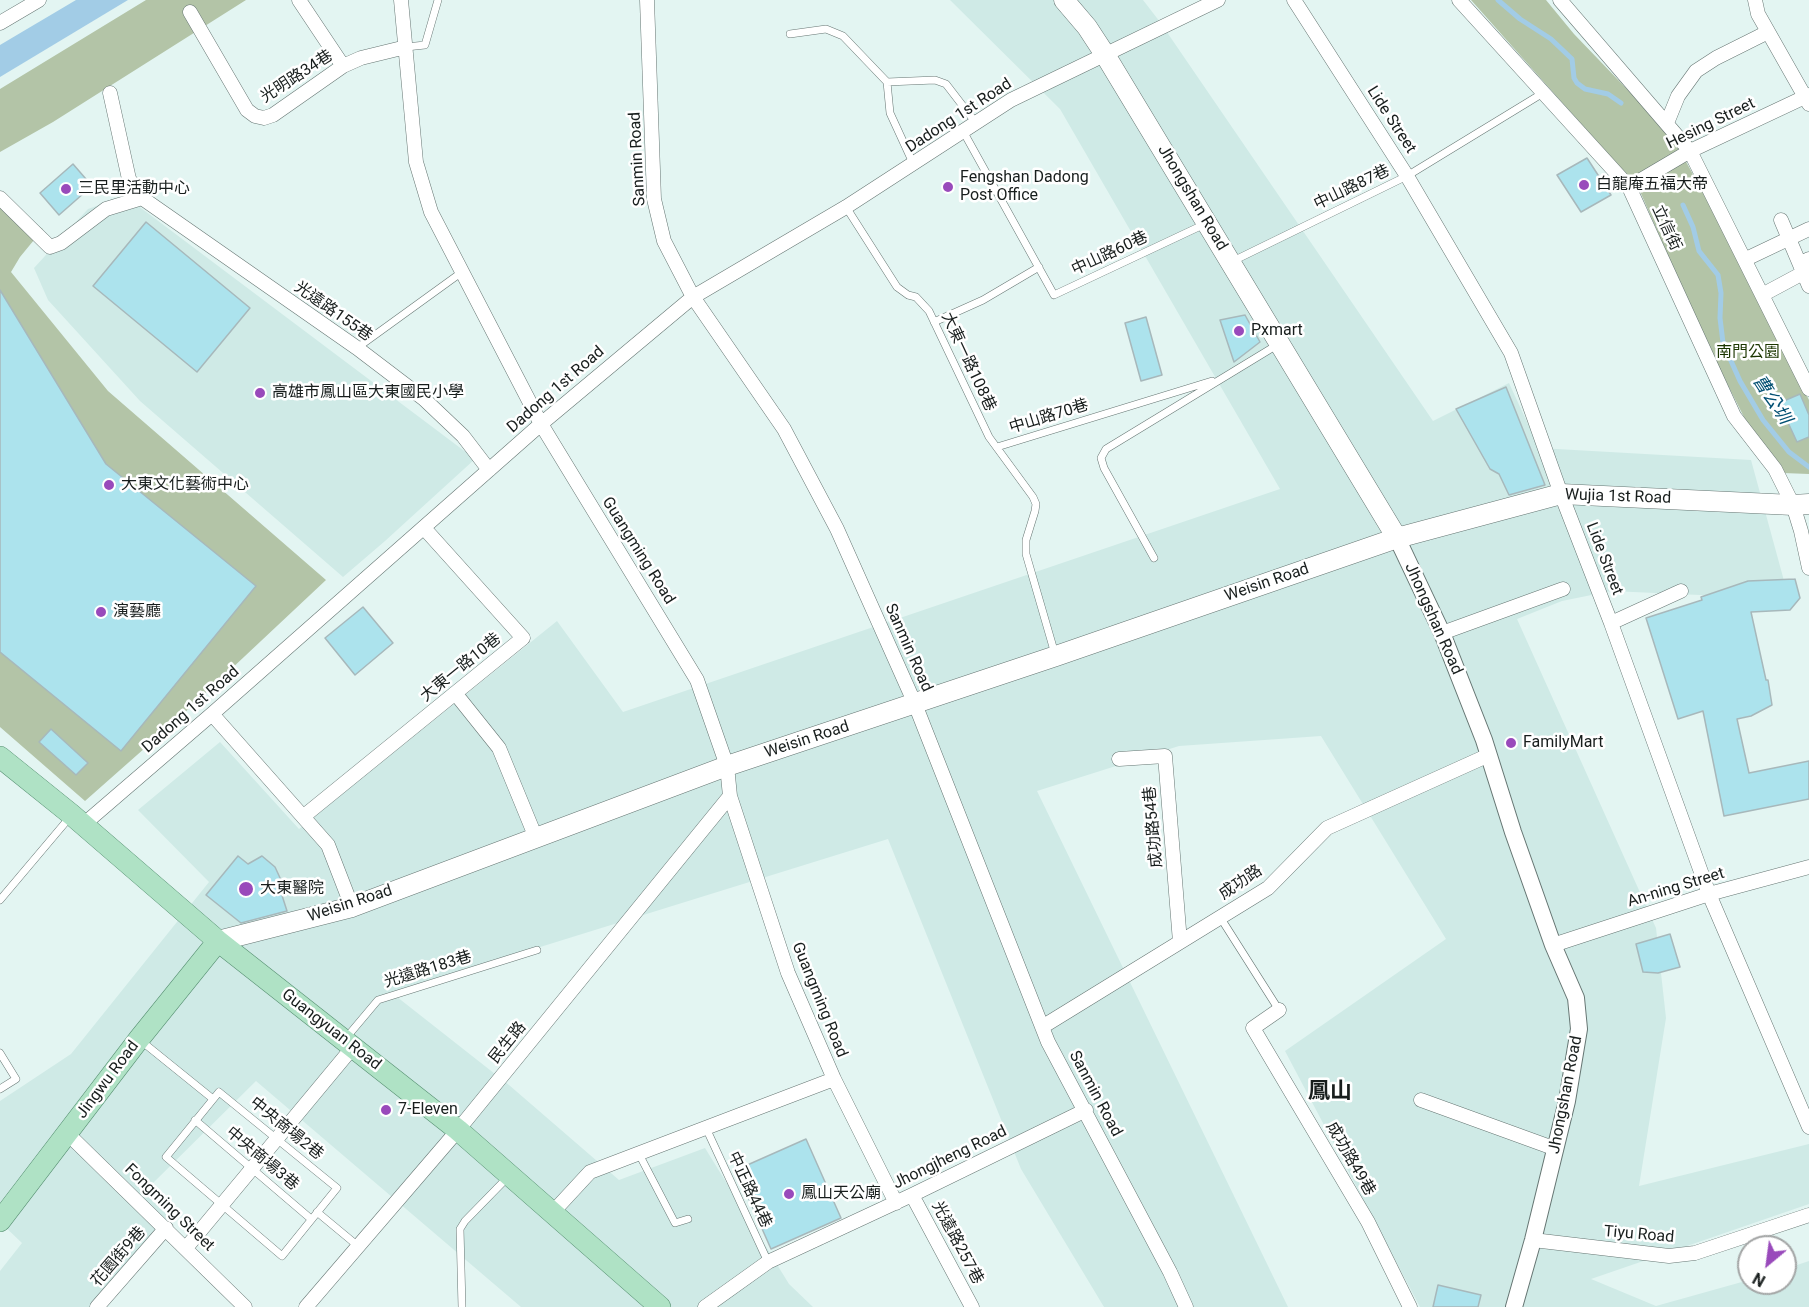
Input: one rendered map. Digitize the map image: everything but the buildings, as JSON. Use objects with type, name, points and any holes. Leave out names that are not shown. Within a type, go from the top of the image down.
[{"type":"main road","name":"Jhongshan Road","points":[[1064,0],[1087,27],[1104,53],[1397,538]]},
{"type":"main road","name":"Wujia 1st Road","points":[[1397,538],[1561,494],[1801,505]]},
{"type":"main road","name":"Weisin Road","points":[[218,941],[352,907],[727,766],[1056,657],[1397,538]]},
{"type":"main road","name":"Guangyuan Road","points":[[0,757],[218,941],[458,1130],[660,1307]]},
{"type":"main road","name":"Jingwu Road","points":[[0,1221],[139,1039],[218,941]]},
{"type":"street","points":[[0,23],[39,0]]},
{"type":"street","points":[[299,0],[343,66]]},
{"type":"street","name":"Guangming Road","points":[[401,0],[416,162],[431,212],[541,424],[697,680],[727,766],[730,796],[788,973],[834,1080],[896,1203]]},
{"type":"street","name":"Sanmin Road","points":[[647,0],[654,199],[664,241],[693,297],[784,429],[837,529],[915,704],[1048,1042],[1170,1272],[1185,1307]]},
{"type":"street","name":"Dadong 1st Road","points":[[77,820],[212,714],[541,424],[693,297],[914,165],[1011,100],[1104,53],[1218,0]]},
{"type":"street","name":"Lide Street","points":[[1294,0],[1407,176],[1511,353],[1709,894],[1809,1126]]},
{"type":"street","name":"立信街","points":[[1459,0],[1629,187],[1734,416],[1801,505],[1809,568]]},
{"type":"street","points":[[1560,0],[1690,151],[1809,389]]},
{"type":"street","points":[[1757,7],[1768,32],[1808,98]]},
{"type":"street","name":"光明路34巷","points":[[190,12],[248,110],[255,116],[264,118],[273,116],[343,66],[362,58],[406,47]]},
{"type":"street","points":[[1667,123],[1678,96],[1696,71],[1768,32]]},
{"type":"street","name":"光遠路155巷","points":[[110,93],[129,179],[142,198],[357,348],[444,416],[489,470]]},
{"type":"street","name":"Hesing Street","points":[[1629,187],[1690,151],[1808,98]]},
{"type":"street","points":[[0,198],[50,247],[61,243],[106,209],[142,198]]},
{"type":"street","points":[[1781,220],[1806,279]]},
{"type":"street","points":[[1746,259],[1809,229]]},
{"type":"street","points":[[1806,279],[1805,261],[1809,259]]},
{"type":"street","points":[[1762,295],[1806,279]]},
{"type":"street","name":"大東一路10巷","points":[[304,816],[523,638],[424,528]]},
{"type":"street","name":"Jhongshan Road","points":[[1397,538],[1442,633],[1489,755],[1513,832],[1553,945],[1576,999],[1579,1029],[1567,1101],[1514,1307]]},
{"type":"street","points":[[1442,633],[1563,589]]},
{"type":"street","points":[[1611,622],[1681,591]]},
{"type":"street","points":[[455,693],[499,748],[536,838]]},
{"type":"street","points":[[212,714],[328,845],[352,907]]},
{"type":"street","name":"成功路","points":[[1042,1027],[1268,888],[1327,828],[1489,755]]},
{"type":"street","name":"成功路54巷","points":[[1119,759],[1165,756],[1179,942]]},
{"type":"street","name":"民生路","points":[[306,1307],[458,1130],[730,796]]},
{"type":"street","name":"An-ning Street","points":[[1553,945],[1709,894],[1809,867]]},
{"type":"street","name":"成功路49巷","points":[[1279,1010],[1253,1028],[1368,1222],[1410,1307]]},
{"type":"street","points":[[186,1248],[277,1139],[349,1043]]},
{"type":"street","name":"Guangming Road","points":[[553,1212],[590,1172],[834,1080]]},
{"type":"street","points":[[1421,1100],[1556,1149]]},
{"type":"street","name":"Jhongjheng Road","points":[[705,1307],[768,1262],[896,1203],[1086,1110]]},
{"type":"street","name":"Fongming Street","points":[[68,1134],[245,1307]]},
{"type":"street","name":"光遠路257巷","points":[[912,1195],[972,1307]]},
{"type":"street","name":"Tiyu Road","points":[[1533,1240],[1669,1256],[1695,1253],[1809,1215]]},
{"type":"street","name":"花園街9巷","points":[[97,1307],[166,1228]]},
{"type":"lane","points":[[406,47],[424,45],[438,0]]},
{"type":"lane","points":[[790,34],[826,29],[843,36],[887,82],[890,113],[914,165]]},
{"type":"lane","points":[[887,82],[935,80],[945,84],[976,123]]},
{"type":"lane","name":"中山路87巷","points":[[1231,262],[1407,176],[1543,93]]},
{"type":"lane","name":"中山路60巷","points":[[963,131],[1054,295],[1207,223]]},
{"type":"lane","name":"大東一路108巷","points":[[846,207],[897,287],[922,302],[934,322],[989,437],[997,447]]},
{"type":"lane","points":[[934,322],[983,300],[1039,267]]},
{"type":"lane","points":[[357,348],[462,272]]},
{"type":"lane","name":"中山路70巷","points":[[1154,558],[1104,468],[1101,458],[1106,449],[1279,343]]},
{"type":"lane","name":"中山路70巷","points":[[1056,657],[1026,554],[1026,540],[1036,504],[997,447],[1224,377]]},
{"type":"lane","points":[[0,900],[77,820]]},
{"type":"lane","name":"成功路49巷","points":[[1220,917],[1279,1010]]},
{"type":"lane","name":"光遠路183巷","points":[[349,1043],[378,1000],[537,951]]},
{"type":"lane","points":[[139,1039],[213,1099],[166,1157],[282,1256],[317,1212],[358,1246]]},
{"type":"lane","points":[[0,1053],[16,1079],[0,1089]]},
{"type":"lane","name":"中央商場2巷","points":[[213,1099],[219,1092],[337,1188],[317,1212]]},
{"type":"lane","name":"中央商場3巷","points":[[195,1120],[311,1219]]},
{"type":"lane","name":"中正路44巷","points":[[706,1128],[768,1262]]},
{"type":"lane","points":[[639,1154],[675,1223],[688,1219]]},
{"type":"lane","points":[[462,1307],[460,1229],[509,1175]]},
{"type":"shaded area","points":[[950,0],[1143,0],[1433,421],[1509,383],[1539,448],[1751,460],[1789,599],[1611,591],[1562,601],[1517,619],[1656,928],[1666,1018],[1639,1186],[1809,1144],[1809,1204],[1591,1279],[1656,1306],[1737,1283],[1737,1295],[1797,1295],[1797,1265],[1809,1261],[1809,1307],[1420,1307],[1285,1051],[1446,939],[1321,736],[1179,746],[1037,791],[1288,1307],[1104,1307],[1021,1169],[888,839],[392,993],[509,1085],[619,1180],[705,1148],[789,1284],[813,1307],[521,1307],[256,1081],[151,1185],[174,1210],[90,1307],[0,1307],[0,1271],[22,1243],[0,1222],[0,1101],[71,1054],[209,882],[138,810],[220,742],[299,829],[557,621],[623,712],[1280,489],[1060,109]]},
{"type":"shaded area","name":"高雄市鳳山區大東國民小學","points":[[125,196],[475,459],[343,577],[140,401],[48,300],[34,268],[88,209]]},
{"type":"green space","points":[[146,0],[246,0],[53,122],[0,152],[0,89]]},
{"type":"green space","name":"南門公園","points":[[1471,0],[1546,0],[1574,34],[1672,136],[1725,233],[1809,400],[1809,474],[1783,473],[1747,423],[1703,336],[1639,189]]},
{"type":"green space","name":"大東文化藝術中心","points":[[0,202],[43,229],[11,272],[108,391],[326,580],[180,717],[85,801],[0,727]]},
{"type":"water","points":[[76,0],[128,0],[0,77],[0,45]]},
{"type":"waterway","name":"曹公圳","points":[[1498,0],[1520,19],[1551,39],[1572,59],[1574,78],[1577,83],[1585,89],[1608,94],[1621,103]]},
{"type":"waterway","name":"曹公圳","points":[[1683,205],[1693,227],[1699,251],[1718,275],[1723,343],[1740,381],[1763,420],[1789,452],[1809,467]]},
{"type":"place","name":"白龍庵五福大帝","points":[[1584,185]]},
{"type":"place","name":"Fengshan Dadong Post Office","points":[[948,187]]},
{"type":"place","name":"三民里活動中心","points":[[66,189]]},
{"type":"place","name":"Pxmart","points":[[1239,331]]},
{"type":"place","name":"高雄市鳳山區大東國民小學","points":[[260,393]]},
{"type":"place","name":"大東文化藝術中心","points":[[109,485]]},
{"type":"place","name":"演藝廳","points":[[101,612]]},
{"type":"place","name":"FamilyMart","points":[[1511,743]]},
{"type":"place","name":"大東醫院","points":[[246,889]]},
{"type":"place","name":"7-Eleven","points":[[386,1110]]},
{"type":"place","name":"鳳山天公廟","points":[[789,1194]]},
{"type":"district","name":"鳳山","points":[[1330,1092]]}]
